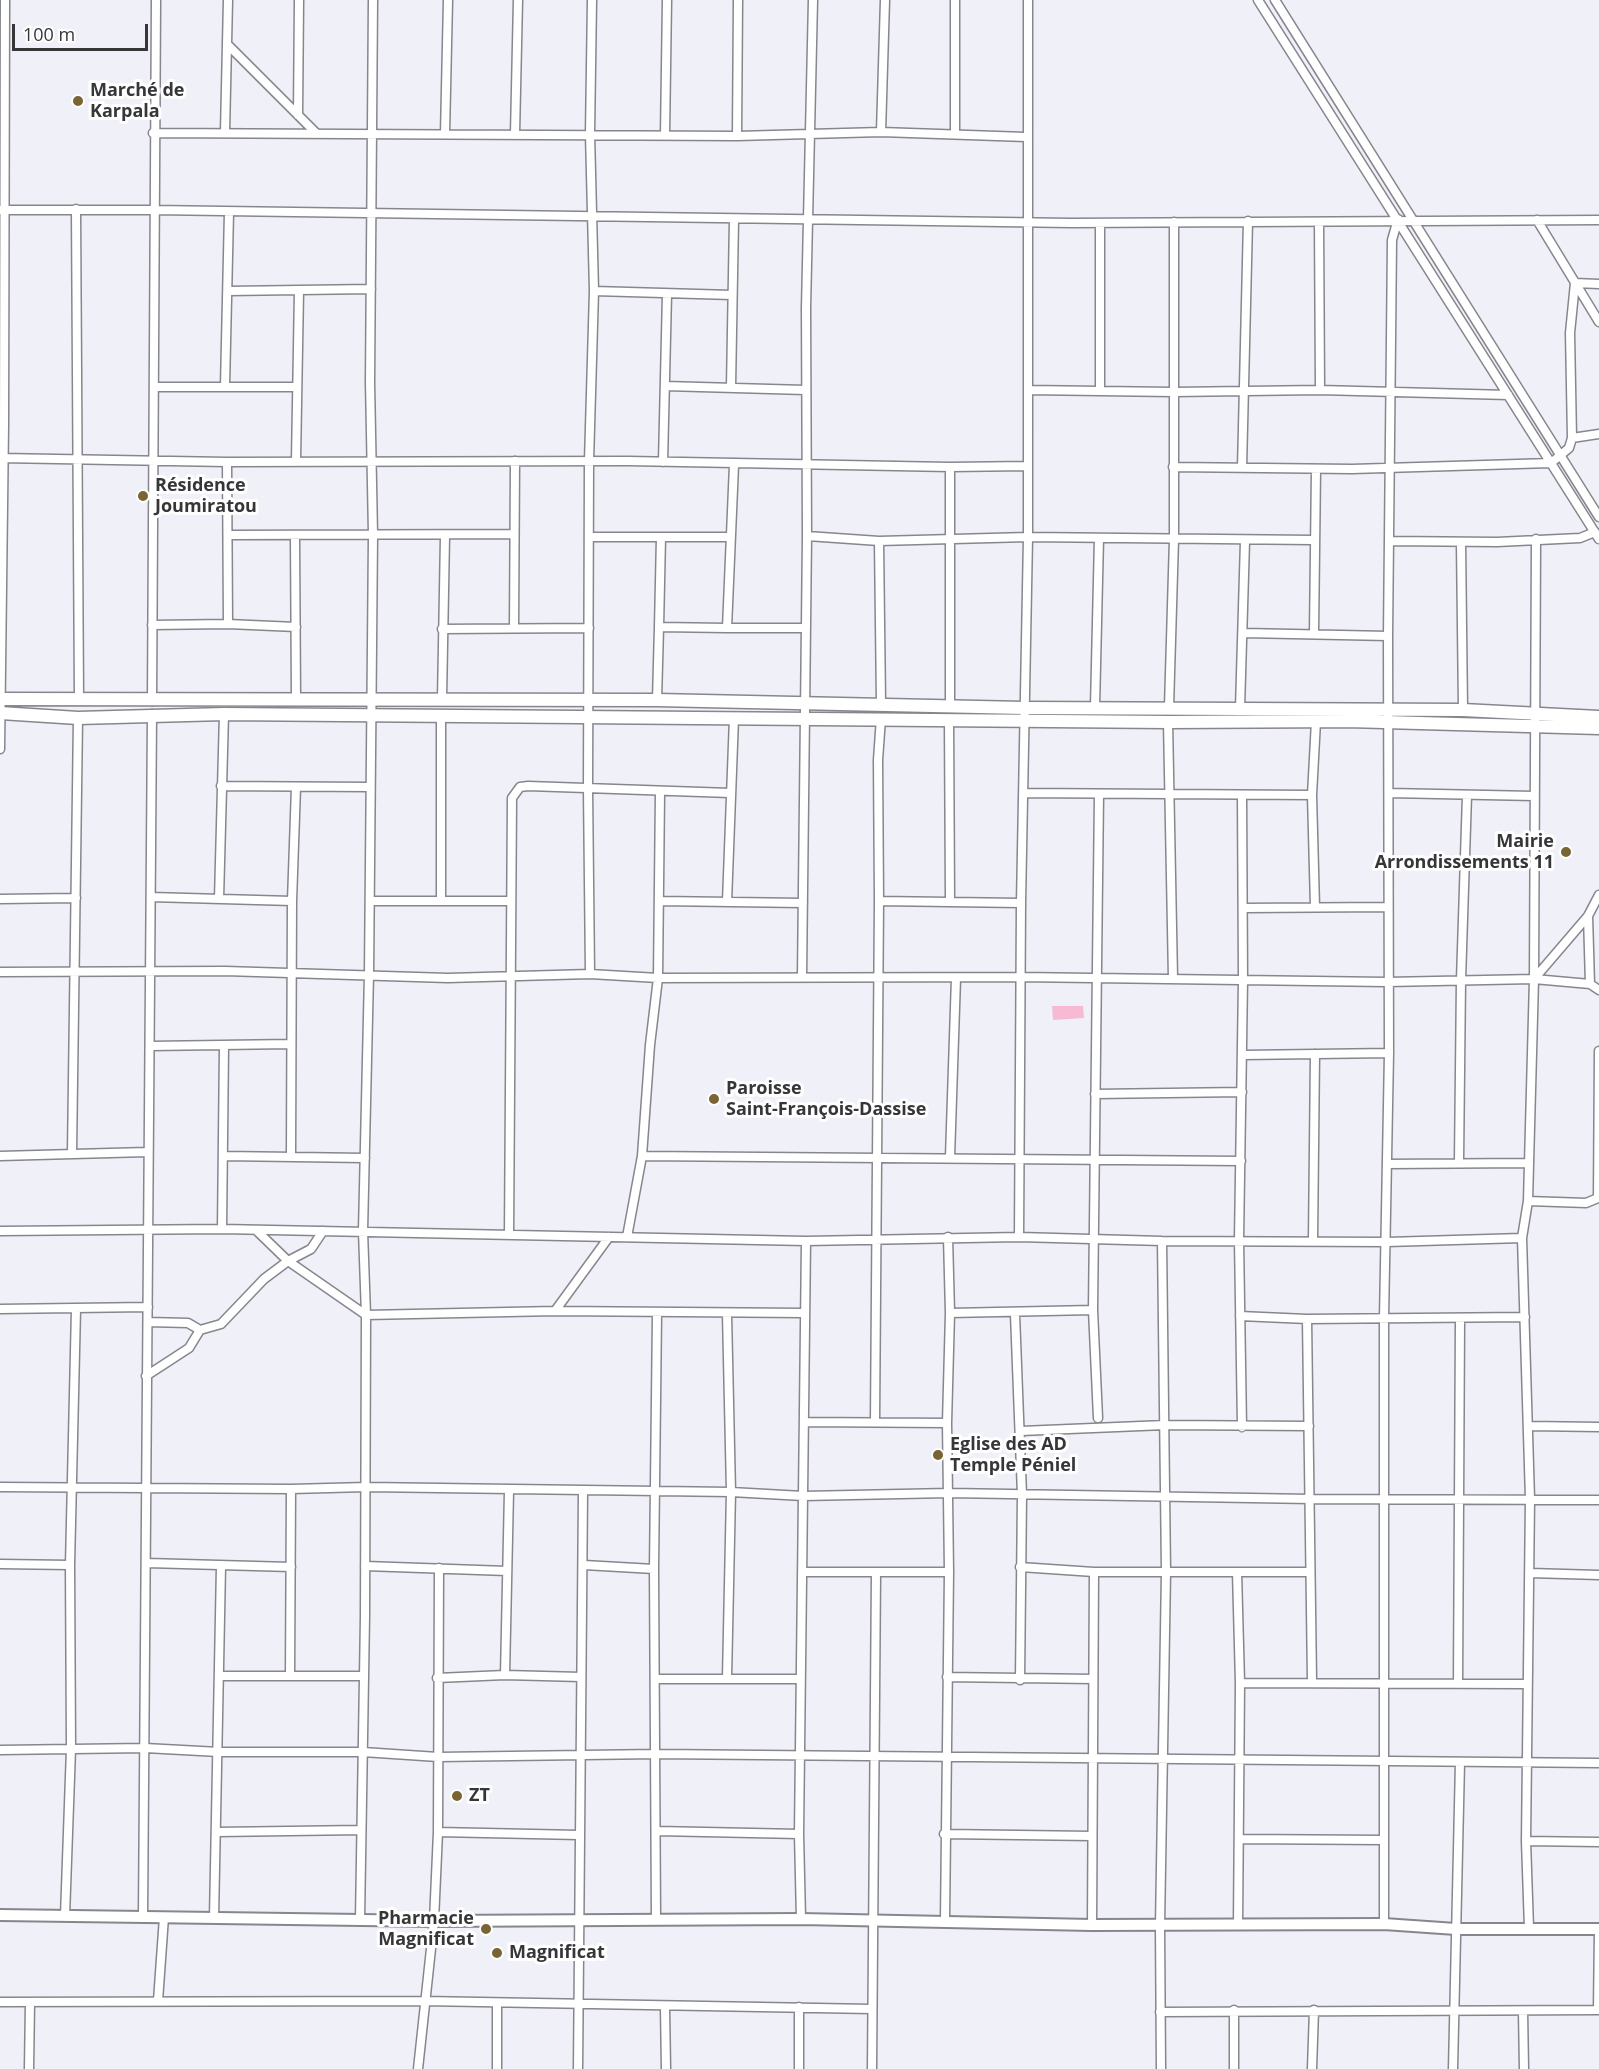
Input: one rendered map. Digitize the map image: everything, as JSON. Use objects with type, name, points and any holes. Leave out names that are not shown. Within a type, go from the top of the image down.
[{"type":"main road","points":[[0,699],[657,700],[881,704],[950,706],[1024,714],[1168,722],[1316,721],[1463,710],[1599,728]]},
{"type":"main road","points":[[0,713],[78,718],[152,714],[224,714],[949,720],[1095,707],[1169,707],[1536,720],[1599,717]]},
{"type":"street","points":[[0,748],[2,131],[5,0]]},
{"type":"street","points":[[152,701],[155,387],[153,133],[156,0]]},
{"type":"street","points":[[225,132],[229,46],[228,0]]},
{"type":"street","points":[[298,115],[299,0]]},
{"type":"street","points":[[360,1920],[366,1487],[366,1315],[363,1231],[369,974],[373,535],[371,289],[374,135],[373,0]]},
{"type":"street","points":[[445,134],[448,0]]},
{"type":"street","points":[[515,134],[518,0]]},
{"type":"street","points":[[590,974],[588,628],[589,461],[594,291],[590,134],[592,0]]},
{"type":"street","points":[[665,135],[667,0]]},
{"type":"street","points":[[737,136],[738,0]]},
{"type":"street","points":[[802,977],[807,536],[805,390],[813,0]]},
{"type":"street","points":[[881,132],[885,0]]},
{"type":"street","points":[[955,0],[955,133]]},
{"type":"street","points":[[1019,1237],[1020,977],[1028,537],[1026,137],[1028,0]]},
{"type":"street","points":[[1258,0],[1597,535],[1580,538],[1461,543],[1389,541]]},
{"type":"street","points":[[1275,0],[1599,517]]},
{"type":"street","points":[[229,46],[316,133]]},
{"type":"street","points":[[153,133],[737,136],[881,132],[1026,137]]},
{"type":"street","points":[[76,209],[79,700]]},
{"type":"street","points":[[2,210],[593,215],[734,219],[1026,220],[1100,223],[1319,222],[1398,219],[1599,220]]},
{"type":"street","points":[[225,386],[229,212]]},
{"type":"street","points":[[731,387],[734,219]]},
{"type":"street","points":[[1384,1924],[1384,1318],[1389,1053],[1387,907],[1389,467],[1392,240],[1398,219]]},
{"type":"street","points":[[1537,220],[1599,322]]},
{"type":"street","points":[[1242,468],[1246,392],[1248,221]]},
{"type":"street","points":[[1169,707],[1174,539],[1174,222]]},
{"type":"street","points":[[1319,222],[1320,390]]},
{"type":"street","points":[[1100,223],[1100,392]]},
{"type":"street","points":[[1575,284],[1599,284]]},
{"type":"street","points":[[1173,467],[1316,469],[1551,463],[1562,457],[1569,448],[1572,438],[1570,333],[1575,284]]},
{"type":"street","points":[[228,291],[371,289]]},
{"type":"street","points":[[296,460],[295,387],[299,291]]},
{"type":"street","points":[[594,291],[732,295]]},
{"type":"street","points":[[663,462],[667,294]]},
{"type":"street","points":[[665,386],[805,390]]},
{"type":"street","points":[[155,387],[295,387]]},
{"type":"street","points":[[1028,390],[1246,392],[1320,390],[1508,395]]},
{"type":"street","points":[[1572,438],[1599,434]]},
{"type":"street","points":[[2,458],[154,462],[371,460],[1027,466]]},
{"type":"street","points":[[514,628],[515,461]]},
{"type":"street","points":[[227,462],[228,624]]},
{"type":"street","points":[[727,628],[734,465]]},
{"type":"street","points":[[950,467],[950,706]]},
{"type":"street","points":[[1314,633],[1313,540],[1316,469]]},
{"type":"street","points":[[229,535],[513,534]]},
{"type":"street","points":[[295,536],[296,700]]},
{"type":"street","points":[[442,699],[445,536]]},
{"type":"street","points":[[807,536],[879,541],[1028,537],[1313,540]]},
{"type":"street","points":[[589,537],[730,537]]},
{"type":"street","points":[[657,700],[661,537]]},
{"type":"street","points":[[1095,707],[1099,538]]},
{"type":"street","points":[[1529,1929],[1526,1841],[1530,1499],[1522,1238],[1528,1200],[1527,1162],[1534,980],[1536,539]]},
{"type":"street","points":[[879,541],[881,704]]},
{"type":"street","points":[[1240,708],[1245,541]]},
{"type":"street","points":[[1461,543],[1463,710]]},
{"type":"street","points":[[152,625],[228,624],[296,627]]},
{"type":"street","points":[[659,627],[805,628]]},
{"type":"street","points":[[442,629],[588,628]]},
{"type":"street","points":[[1244,633],[1388,636]]},
{"type":"street","points":[[143,1916],[148,1488],[146,1376],[150,1232],[147,1152],[151,1046],[152,714]]},
{"type":"street","points":[[219,899],[224,714]]},
{"type":"street","points":[[441,716],[441,901]]},
{"type":"street","points":[[72,1153],[78,718]]},
{"type":"street","points":[[727,902],[734,718]]},
{"type":"street","points":[[875,1422],[877,1239],[875,1158],[879,979],[878,760],[881,718]]},
{"type":"street","points":[[949,720],[950,901]]},
{"type":"street","points":[[1315,906],[1312,795],[1316,721]]},
{"type":"street","points":[[1168,722],[1173,979]]},
{"type":"street","points":[[222,786],[369,787]]},
{"type":"street","points":[[509,1234],[510,808],[515,791],[528,786],[730,793]]},
{"type":"street","points":[[291,1155],[292,901],[296,787]]},
{"type":"street","points":[[627,1237],[642,1156],[650,1045],[658,978],[660,792]]},
{"type":"street","points":[[1389,793],[1534,796]]},
{"type":"street","points":[[1024,794],[1312,795]]},
{"type":"street","points":[[1098,1418],[1093,1311],[1096,1158],[1095,979],[1099,794]]},
{"type":"street","points":[[1242,795],[1244,908],[1239,1240],[1242,1427]]},
{"type":"street","points":[[1459,1161],[1461,980],[1467,795]]},
{"type":"street","points":[[1534,980],[1588,916],[1599,895]]},
{"type":"street","points":[[151,897],[292,901]]},
{"type":"street","points":[[0,899],[76,898]]},
{"type":"street","points":[[370,901],[509,901]]},
{"type":"street","points":[[660,901],[803,903]]},
{"type":"street","points":[[879,901],[1021,903]]},
{"type":"street","points":[[1244,908],[1387,907]]},
{"type":"street","points":[[1588,916],[1590,984]]},
{"type":"street","points":[[0,972],[292,972],[448,978],[590,974],[658,978],[1020,977],[1387,982],[1534,980],[1590,984],[1599,990]]},
{"type":"street","points":[[950,1157],[956,978]]},
{"type":"street","points":[[151,1046],[291,1044]]},
{"type":"street","points":[[222,1229],[225,1046]]},
{"type":"street","points":[[1528,1200],[1586,1203],[1598,1198],[1599,1052]]},
{"type":"street","points":[[1243,1055],[1389,1053]]},
{"type":"street","points":[[1313,1240],[1315,1054]]},
{"type":"street","points":[[1095,1094],[1242,1092]]},
{"type":"street","points":[[0,1156],[147,1152]]},
{"type":"street","points":[[224,1156],[291,1155],[365,1158]]},
{"type":"street","points":[[642,1156],[1241,1161]]},
{"type":"street","points":[[1387,1164],[1459,1161],[1527,1162]]},
{"type":"street","points":[[0,1231],[150,1232],[222,1229],[806,1241],[1019,1237],[1162,1241],[1387,1242],[1522,1238]]},
{"type":"street","points":[[257,1231],[288,1261],[366,1315],[555,1311],[657,1314],[804,1313]]},
{"type":"street","points":[[146,1376],[189,1348],[200,1330],[221,1324],[264,1279],[288,1261],[311,1249],[323,1231]]},
{"type":"street","points":[[555,1311],[609,1237]]},
{"type":"street","points":[[945,1920],[944,1834],[949,1572],[948,1238]]},
{"type":"street","points":[[801,1919],[798,1834],[806,1241]]},
{"type":"street","points":[[1161,2069],[1160,1926],[1166,1572],[1162,1241]]},
{"type":"street","points":[[0,1309],[76,1310],[148,1307]]},
{"type":"street","points":[[64,1916],[71,1749],[70,1565],[76,1310]]},
{"type":"street","points":[[950,1314],[1093,1311]]},
{"type":"street","points":[[656,1920],[657,1754],[654,1569],[657,1314]]},
{"type":"street","points":[[727,1314],[731,1492],[727,1678]]},
{"type":"street","points":[[1015,1314],[1022,1494],[1020,1680]]},
{"type":"street","points":[[1240,1316],[1307,1319],[1525,1317]]},
{"type":"street","points":[[1307,1319],[1311,1499],[1311,1682]]},
{"type":"street","points":[[1458,1684],[1460,1319]]},
{"type":"street","points":[[148,1322],[188,1323],[200,1330]]},
{"type":"street","points":[[804,1422],[947,1423]]},
{"type":"street","points":[[1021,1431],[1165,1425],[1309,1426]]},
{"type":"street","points":[[1529,1426],[1599,1427]]},
{"type":"street","points":[[0,1487],[291,1489],[366,1487],[509,1491],[656,1490],[803,1496],[949,1493],[1311,1499],[1599,1500]]},
{"type":"street","points":[[290,1676],[291,1489]]},
{"type":"street","points":[[505,1675],[509,1491]]},
{"type":"street","points":[[578,2069],[583,1491]]},
{"type":"street","points":[[147,1563],[291,1567]]},
{"type":"street","points":[[0,1564],[70,1565]]},
{"type":"street","points":[[584,1564],[654,1569]]},
{"type":"street","points":[[214,1918],[221,1566]]},
{"type":"street","points":[[365,1566],[507,1571]]},
{"type":"street","points":[[418,2069],[434,1921],[438,1832],[439,1568]]},
{"type":"street","points":[[1020,1568],[1094,1572],[1310,1572]]},
{"type":"street","points":[[802,1572],[949,1572]]},
{"type":"street","points":[[872,2069],[876,1572]]},
{"type":"street","points":[[1092,1925],[1094,1572]]},
{"type":"street","points":[[1237,1572],[1240,1683],[1238,1924]]},
{"type":"street","points":[[1530,1574],[1599,1575]]},
{"type":"street","points":[[437,1678],[505,1675],[581,1677]]},
{"type":"street","points":[[220,1676],[364,1676]]},
{"type":"street","points":[[947,1677],[1020,1680],[1093,1679]]},
{"type":"street","points":[[655,1679],[800,1680]]},
{"type":"street","points":[[1240,1683],[1527,1684]]},
{"type":"street","points":[[0,1750],[146,1748],[219,1752],[363,1752],[438,1757],[657,1754],[1599,1763]]},
{"type":"street","points":[[1453,2069],[1460,1762]]},
{"type":"street","points":[[217,1832],[361,1830]]},
{"type":"street","points":[[438,1832],[579,1835]]},
{"type":"street","points":[[657,1832],[798,1834]]},
{"type":"street","points":[[944,1834],[1092,1836]]},
{"type":"street","points":[[1239,1839],[1384,1840]]},
{"type":"street","points":[[1526,1841],[1599,1842]]},
{"type":"street","points":[[0,1915],[434,1921],[945,1920],[1160,1926],[1384,1924],[1456,1929],[1599,1929],[1599,2010],[1161,2012]]},
{"type":"street","points":[[158,2001],[164,1917]]},
{"type":"street","points":[[0,2002],[424,2001],[872,2009]]},
{"type":"street","points":[[29,2069],[30,2002]]},
{"type":"street","points":[[497,2003],[497,2069]]},
{"type":"street","points":[[665,2007],[666,2069]]},
{"type":"street","points":[[799,2007],[799,2069]]},
{"type":"street","points":[[1234,2010],[1234,2069]]},
{"type":"street","points":[[1312,2069],[1314,2010]]},
{"type":"street","points":[[1523,2011],[1524,2069]]},
{"type":"shaded area","points":[[1052,1006],[1083,1006],[1084,1018],[1053,1020]]},
{"type":"place","name":"Marché de Karpala","points":[[78,101]]},
{"type":"place","name":"Résidence Joumiratou","points":[[143,496]]},
{"type":"place","name":"Mairie Arrondissements 11","points":[[1566,852]]},
{"type":"place","name":"Paroisse Saint-François-Dassise","points":[[714,1099]]},
{"type":"place","name":"Eglise des AD Temple Péniel","points":[[938,1455]]},
{"type":"place","name":"ZT","points":[[457,1796]]},
{"type":"place","name":"Pharmacie Magnificat","points":[[486,1929]]},
{"type":"place","name":"Magnificat","points":[[497,1953]]}]
